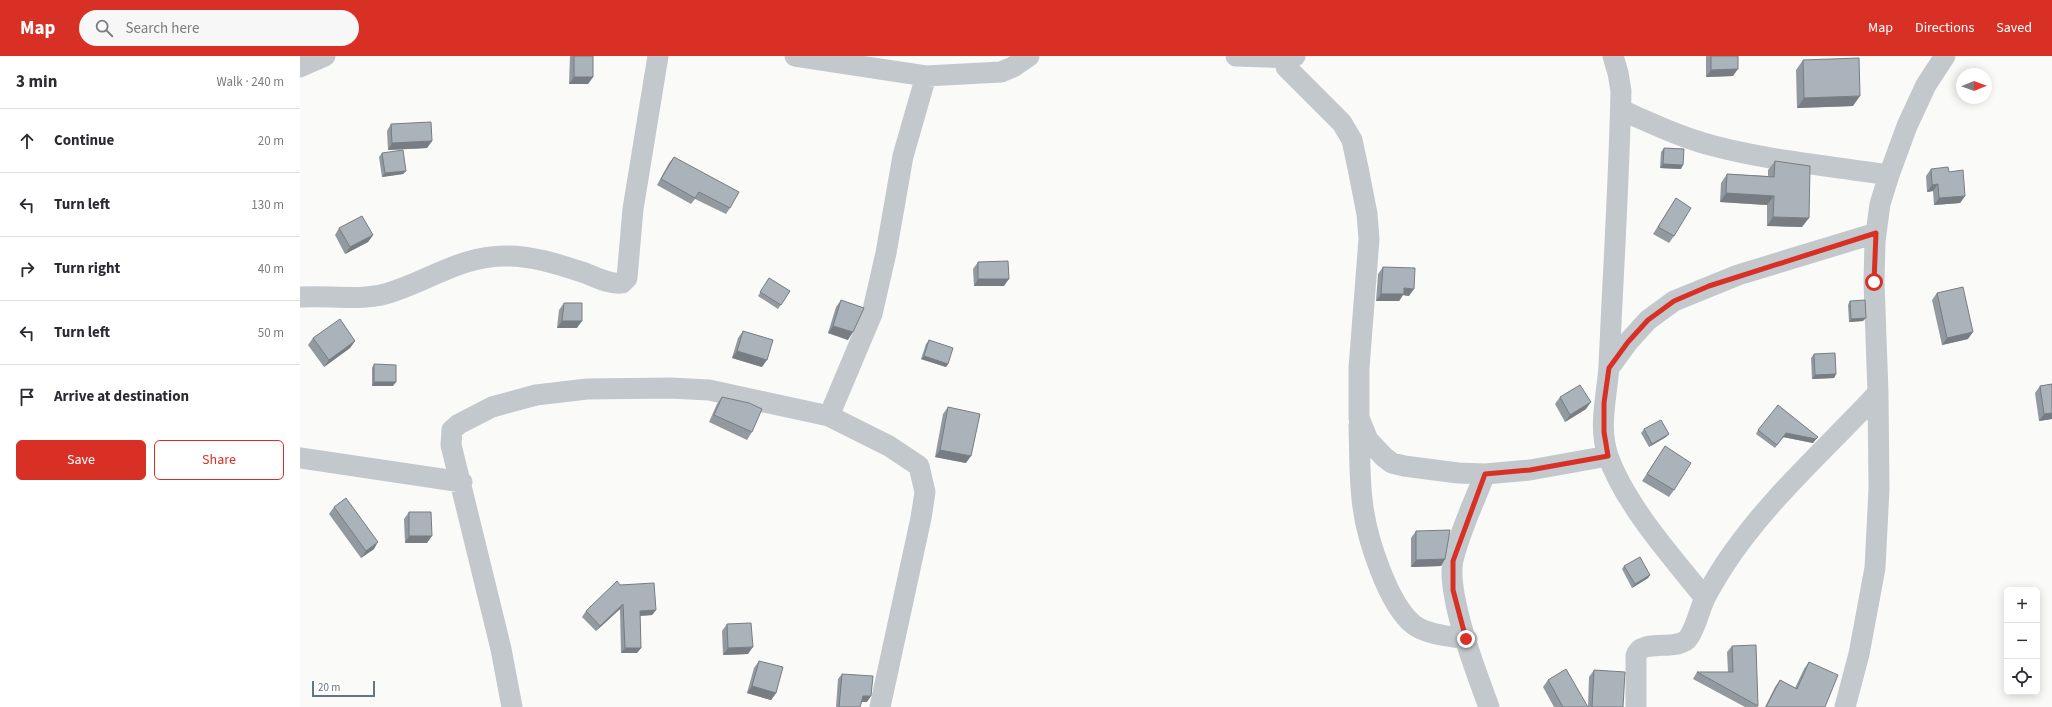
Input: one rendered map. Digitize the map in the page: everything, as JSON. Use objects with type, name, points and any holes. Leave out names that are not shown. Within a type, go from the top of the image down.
[{"type":"street","points":[[300,67],[326,56]]},
{"type":"street","points":[[300,297],[353,297],[383,295],[408,286],[447,268],[480,258],[508,256],[535,258],[622,284],[627,278],[632,209],[658,56]]},
{"type":"street","points":[[795,56],[926,76],[1001,72],[1013,67],[1029,56]]},
{"type":"street","points":[[1236,56],[1290,58],[1290,62],[1342,123],[1352,140],[1367,214],[1369,239],[1359,368],[1358,418],[1362,507],[1372,544],[1391,594],[1401,611],[1414,624],[1427,631],[1466,639]]},
{"type":"street","points":[[1613,56],[1619,79],[1621,110],[1616,251],[1611,294],[1609,368],[1604,403],[1604,432],[1608,456],[1638,511],[1705,598]]},
{"type":"street","points":[[1845,707],[1858,654],[1874,568],[1879,489],[1878,393],[1874,282],[1876,233],[1880,204],[1907,126],[1926,85],[1945,56]]},
{"type":"street","points":[[829,416],[872,314],[886,253],[904,156],[926,76]]},
{"type":"street","points":[[1621,110],[1668,131],[1714,146],[1763,156],[1889,175]]},
{"type":"street","points":[[1609,368],[1628,342],[1648,320],[1674,301],[1738,275],[1876,233]]},
{"type":"street","points":[[512,707],[502,649],[462,482],[451,445],[451,436],[455,427],[492,407],[536,395],[587,389],[670,388],[709,390],[829,416],[889,446],[911,459],[919,466],[925,492],[921,518],[880,707]]},
{"type":"street","points":[[1636,707],[1636,656],[1638,652],[1645,647],[1681,643],[1687,639],[1697,623],[1705,598],[1726,564],[1769,505],[1802,469],[1844,430],[1878,393]]},
{"type":"street","points":[[1358,418],[1368,440],[1384,457],[1392,463],[1424,469],[1485,474],[1530,470],[1608,456]]},
{"type":"street","points":[[300,458],[462,482]]},
{"type":"street","points":[[1485,474],[1453,561],[1453,590],[1466,639],[1489,707]]},
{"type":"building","points":[[574,56],[593,56],[593,77],[574,77]]},
{"type":"building","points":[[1711,56],[1738,56],[1738,69],[1711,70]]},
{"type":"building","points":[[1859,58],[1860,96],[1804,98],[1803,60]]},
{"type":"building","points":[[431,122],[432,141],[392,143],[391,124]]},
{"type":"building","points":[[1664,148],[1684,149],[1683,165],[1663,164]]},
{"type":"building","points":[[403,150],[406,171],[385,173],[382,153]]},
{"type":"building","points":[[674,157],[739,192],[730,208],[699,192],[695,198],[661,179]]},
{"type":"building","points":[[1775,161],[1810,166],[1809,218],[1773,217],[1774,196],[1726,193],[1727,174],[1774,177]]},
{"type":"building","points":[[1948,167],[1949,172],[1963,170],[1965,196],[1939,198],[1938,184],[1932,185],[1931,169]]},
{"type":"building","points":[[1676,198],[1691,208],[1674,236],[1658,227]]},
{"type":"building","points":[[362,216],[373,235],[350,247],[339,228]]},
{"type":"building","points":[[1008,261],[1009,279],[978,279],[978,262]]},
{"type":"building","points":[[1383,267],[1415,268],[1414,289],[1404,288],[1404,294],[1381,294]]},
{"type":"building","points":[[769,278],[790,291],[781,305],[760,292]]},
{"type":"building","points":[[1963,287],[1973,332],[1947,338],[1937,293]]},
{"type":"building","points":[[841,300],[864,308],[853,332],[833,326]]},
{"type":"building","points":[[1865,300],[1866,318],[1851,319],[1850,301]]},
{"type":"building","points":[[564,303],[582,303],[582,321],[562,321]]},
{"type":"building","points":[[340,319],[355,341],[329,360],[313,338]]},
{"type":"building","points":[[743,331],[773,340],[767,360],[737,351]]},
{"type":"building","points":[[929,340],[953,348],[948,364],[924,356]]},
{"type":"building","points":[[1835,353],[1836,374],[1815,375],[1814,354]]},
{"type":"building","points":[[374,364],[396,365],[396,382],[374,382]]},
{"type":"building","points":[[2052,384],[2052,413],[2044,414],[2040,386]]},
{"type":"building","points":[[1580,385],[1591,402],[1570,415],[1560,397]]},
{"type":"building","points":[[722,397],[749,403],[762,409],[752,432],[714,415]]},
{"type":"building","points":[[1778,405],[1818,437],[1816,439],[1786,433],[1777,445],[1758,430]]},
{"type":"building","points":[[948,407],[980,414],[971,456],[940,450]]},
{"type":"building","points":[[1661,420],[1669,434],[1652,444],[1644,429]]},
{"type":"building","points":[[1665,446],[1691,463],[1674,490],[1647,474]]},
{"type":"building","points":[[346,498],[378,542],[366,551],[334,507]]},
{"type":"building","points":[[409,512],[431,512],[432,536],[409,536]]},
{"type":"building","points":[[1450,530],[1445,559],[1416,560],[1416,531]]},
{"type":"building","points":[[1640,557],[1650,575],[1635,584],[1624,566]]},
{"type":"building","points":[[617,581],[620,585],[654,583],[656,610],[640,611],[641,648],[625,648],[623,604],[600,626],[586,611]]},
{"type":"building","points":[[751,623],[753,647],[728,648],[727,624]]},
{"type":"building","points":[[1756,645],[1758,706],[1697,672],[1733,672],[1732,646]]},
{"type":"building","points":[[759,661],[783,667],[776,693],[752,686]]},
{"type":"building","points":[[1809,662],[1838,675],[1825,707],[1766,707],[1780,680],[1797,689]]},
{"type":"building","points":[[1566,669],[1588,707],[1563,707],[1548,680]]},
{"type":"building","points":[[1594,670],[1625,672],[1623,707],[1592,707]]},
{"type":"building","points":[[842,674],[873,676],[871,696],[863,696],[860,707],[839,707]]},
{"type":"route","points":[[1466,639],[1453,590],[1453,561],[1462,533],[1485,474],[1530,470],[1608,456],[1604,432],[1604,403],[1609,368],[1628,342],[1648,320],[1674,301],[1709,286],[1738,275],[1843,245],[1876,233],[1874,282]]}]
